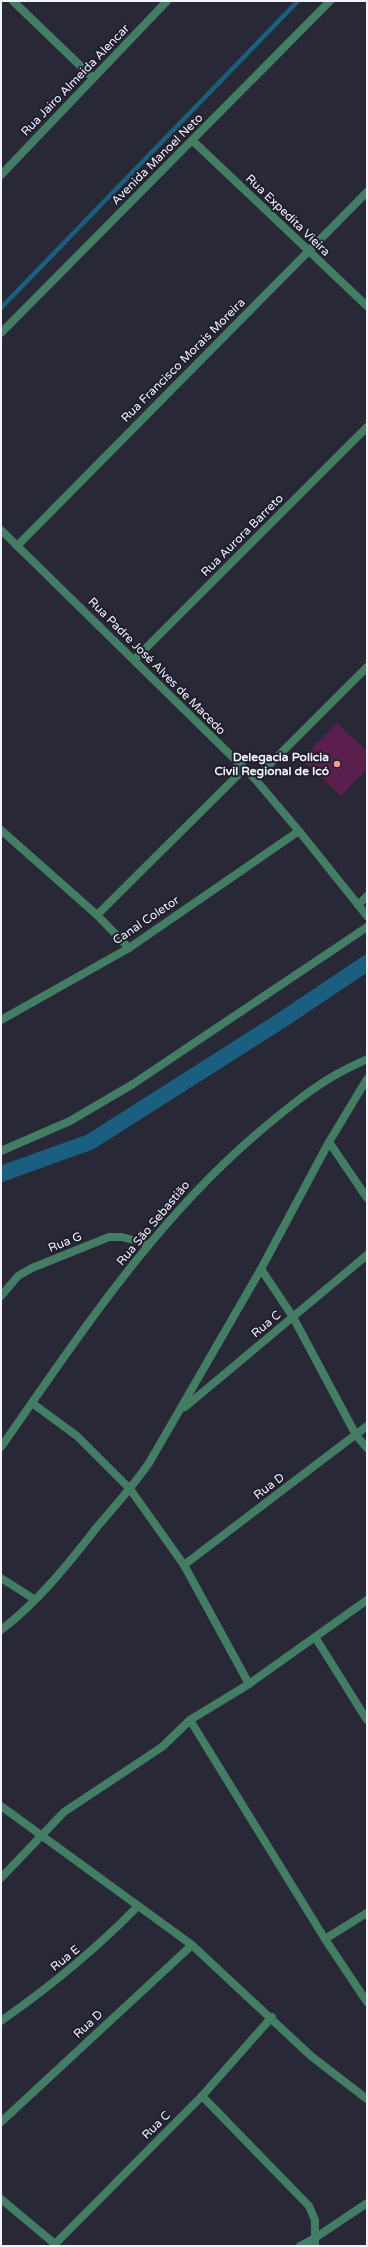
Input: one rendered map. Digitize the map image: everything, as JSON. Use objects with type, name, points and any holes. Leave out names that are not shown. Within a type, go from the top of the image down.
[{"type":"street","points":[[13,1],[93,78]]},
{"type":"street","name":"Rua Jairo Almeida Alencar","points":[[1,175],[167,1]]},
{"type":"street","name":"Avenida Manoel Neto","points":[[1,333],[193,141],[330,1]]},
{"type":"street","name":"Rua Expedita Vieira","points":[[193,141],[367,306]]},
{"type":"street","name":"Rua Francisco Morais Moreira","points":[[17,546],[367,192]]},
{"type":"street","name":"Rua Aurora Barreto","points":[[134,660],[367,427]]},
{"type":"street","name":"Rua Padre José Alves de Macedo","points":[[1,530],[254,779],[299,830],[367,916]]},
{"type":"street","points":[[254,779],[367,667]]},
{"type":"street","points":[[97,915],[244,769]]},
{"type":"street","points":[[1,830],[97,915],[129,948]]},
{"type":"street","name":"Canal Coletor","points":[[1,1020],[129,948],[299,830]]},
{"type":"street","points":[[358,905],[367,896]]},
{"type":"street","points":[[1,1150],[70,1121],[134,1084],[367,927]]},
{"type":"street","name":"Rua São Sebastião","points":[[1,1447],[148,1244],[204,1181],[238,1149],[296,1101],[336,1074],[367,1059]]},
{"type":"street","points":[[1,1630],[34,1599],[69,1562],[130,1489],[149,1463],[180,1412],[261,1269],[329,1142],[367,1079]]},
{"type":"street","points":[[329,1142],[367,1198]]},
{"type":"street","name":"Rua G","points":[[1,1296],[18,1276],[32,1268],[108,1237],[122,1237],[148,1244]]},
{"type":"street","name":"Rua C","points":[[180,1412],[367,1255]]},
{"type":"street","points":[[261,1269],[293,1317],[356,1435],[367,1448]]},
{"type":"street","points":[[32,1403],[77,1436],[130,1489],[184,1565],[249,1684]]},
{"type":"street","name":"Rua D","points":[[184,1565],[367,1426]]},
{"type":"street","points":[[1,1578],[34,1599]]},
{"type":"street","points":[[1,1878],[64,1812],[162,1746],[190,1720],[249,1684],[367,1600]]},
{"type":"street","points":[[315,1637],[367,1720]]},
{"type":"street","points":[[190,1720],[326,1939],[367,2002]]},
{"type":"street","points":[[1,1806],[137,1907],[192,1945],[272,2017],[311,2056],[367,2099]]},
{"type":"street","name":"Rua E","points":[[1,2021],[42,1992],[100,1945],[137,1907]]},
{"type":"street","points":[[326,1939],[367,1913]]},
{"type":"street","name":"Rua D","points":[[1,2122],[192,1945]]},
{"type":"street","name":"Rua C","points":[[54,2245],[202,2096],[272,2017]]},
{"type":"street","points":[[202,2096],[309,2206],[315,2220],[315,2242]]},
{"type":"street","points":[[1,2200],[54,2245]]},
{"type":"street","points":[[300,2246],[315,2242],[367,2203]]},
{"type":"building","name":"Delegacia Policia Civil Regional de Icó","points":[[337,723],[367,751],[367,769],[341,796],[302,759]]},
{"type":"waterway","points":[[1,308],[298,1]]},
{"type":"waterway","points":[[1,1174],[90,1142],[282,1020],[367,963]]},
{"type":"place","name":"Delegacia Policia Civil Regional de Icó","points":[[337,764]]}]
